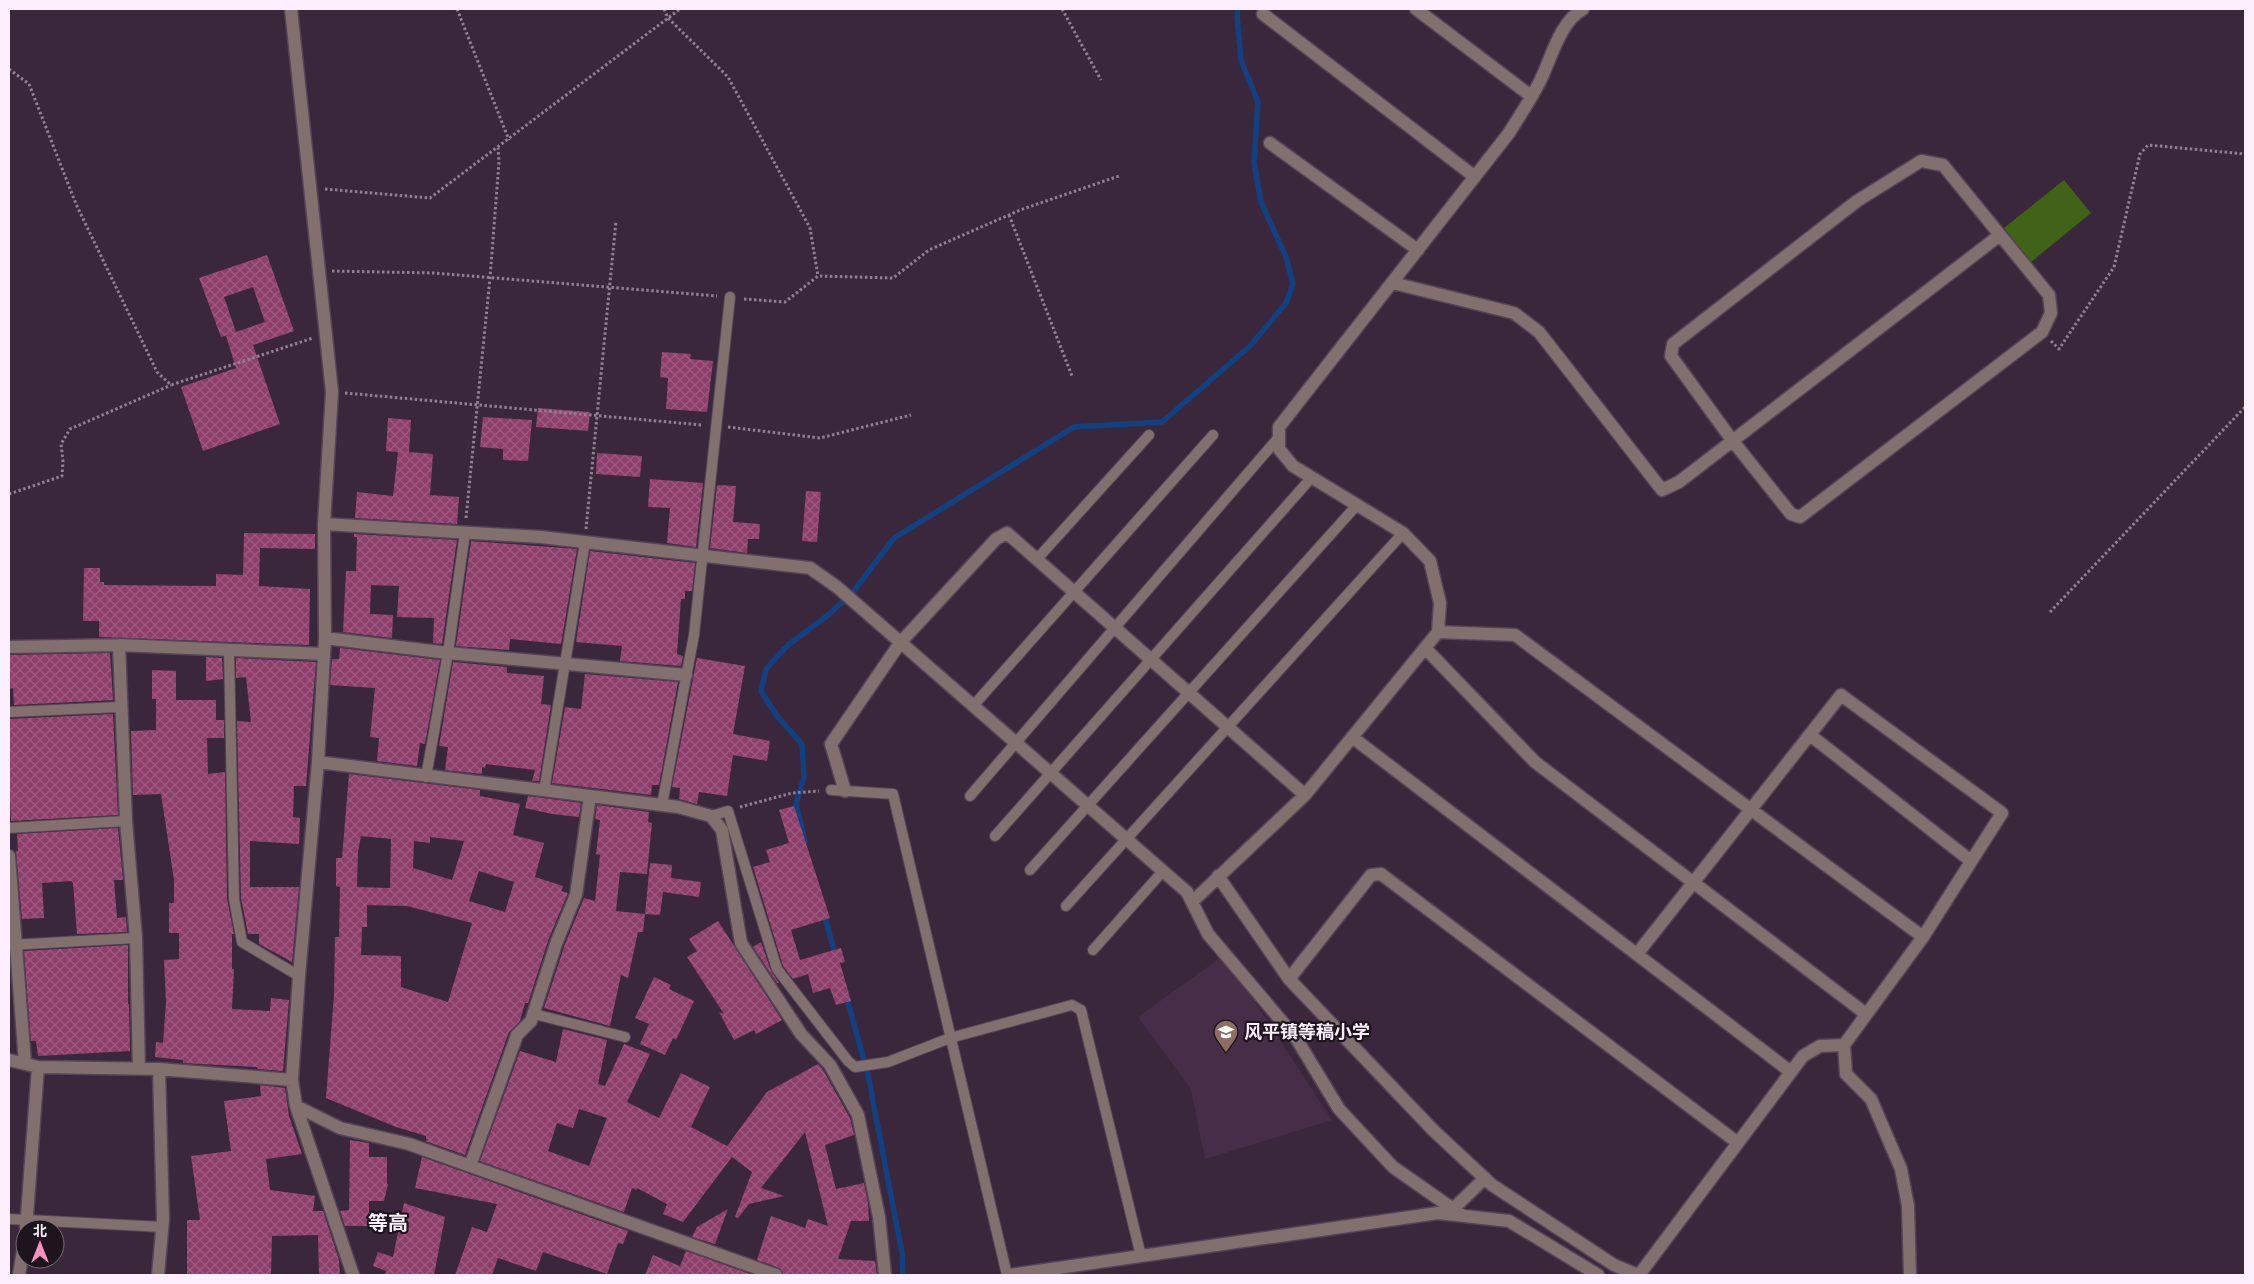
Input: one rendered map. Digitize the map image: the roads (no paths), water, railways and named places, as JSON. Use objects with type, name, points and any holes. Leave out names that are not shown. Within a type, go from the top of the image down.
[{"type":"street","points":[[291,9],[332,392],[324,524],[325,638],[318,762],[298,976],[292,1080],[296,1106],[353,1275]]},
{"type":"street","points":[[1416,9],[1531,96]]},
{"type":"street","points":[[1192,902],[1305,795],[1438,632],[1440,603],[1430,561],[1403,532],[1292,466],[1279,448],[1279,427],[1509,133],[1531,96],[1561,34],[1576,10]]},
{"type":"street","points":[[1263,14],[1475,177]]},
{"type":"street","points":[[1270,143],[1418,250]]},
{"type":"street","points":[[1921,161],[1943,165],[2000,234],[2049,295],[2051,313],[2042,332],[1800,517],[1791,514],[1732,440],[1671,356],[1673,344],[1857,201],[1921,161]]},
{"type":"street","points":[[1393,283],[1514,312],[1539,332],[1662,490],[1679,482],[2000,234]]},
{"type":"street","points":[[324,524],[541,537],[810,568],[837,587],[1187,892],[1208,934],[1296,1038],[1338,1109],[1393,1167],[1458,1212]]},
{"type":"street","points":[[845,791],[831,744],[900,643],[996,540],[1008,533],[1305,795]]},
{"type":"street","points":[[1438,632],[1515,635],[1923,937]]},
{"type":"street","points":[[325,638],[448,653],[566,662],[686,675]]},
{"type":"street","points":[[9,647],[119,645],[324,654]]},
{"type":"street","points":[[119,645],[126,820],[136,938],[140,1069]]},
{"type":"street","points":[[1425,648],[1535,762],[1866,1014]]},
{"type":"street","points":[[1637,954],[1841,695],[2002,813],[1923,937],[1844,1045],[1846,1074],[1870,1099],[1901,1169],[1908,1206],[1910,1275]]},
{"type":"street","points":[[1810,735],[1971,862]]},
{"type":"street","points":[[1352,738],[1791,1072]]},
{"type":"street","points":[[318,762],[678,807],[711,816],[722,830],[741,943],[801,1034],[830,1065],[858,1115],[879,1217],[886,1275]]},
{"type":"street","points":[[470,1166],[517,1035],[532,1021],[557,941],[576,895],[590,796]]},
{"type":"street","points":[[9,856],[12,945],[24,1063]]},
{"type":"street","points":[[1289,980],[1371,875],[1381,874],[1738,1143]]},
{"type":"street","points":[[1218,876],[1289,980],[1434,1131],[1492,1185],[1614,1265],[1638,1275],[1803,1056],[1820,1046],[1844,1045]]},
{"type":"street","points":[[9,1060],[38,1067],[159,1069],[292,1080]]},
{"type":"street","points":[[27,1219],[38,1067]]},
{"type":"street","points":[[158,1275],[163,1227],[159,1069]]},
{"type":"street","points":[[296,1106],[340,1128],[408,1144],[776,1275]]},
{"type":"street","points":[[1458,1212],[1485,1178]]},
{"type":"street","points":[[1008,1275],[1438,1213],[1458,1212],[1510,1222],[1598,1275]]},
{"type":"lane","points":[[662,805],[694,634],[704,556],[730,298]]},
{"type":"lane","points":[[1037,559],[1149,435]]},
{"type":"lane","points":[[973,706],[1213,435]]},
{"type":"lane","points":[[970,796],[1279,437]]},
{"type":"lane","points":[[994,836],[1312,478]]},
{"type":"lane","points":[[1030,870],[1357,504]]},
{"type":"lane","points":[[426,777],[448,653],[465,532]]},
{"type":"lane","points":[[1066,906],[1403,532]]},
{"type":"lane","points":[[544,791],[585,542]]},
{"type":"lane","points":[[228,649],[234,899],[242,942],[298,976]]},
{"type":"lane","points":[[9,712],[120,707]]},
{"type":"lane","points":[[831,790],[892,794],[1008,1275]]},
{"type":"lane","points":[[711,816],[728,811],[776,969],[848,1061],[855,1067],[888,1062],[950,1038],[1072,1005],[1081,1010],[1142,1256]]},
{"type":"lane","points":[[9,828],[126,820]]},
{"type":"lane","points":[[1093,950],[1163,871]]},
{"type":"lane","points":[[12,945],[136,938]]},
{"type":"lane","points":[[534,1014],[625,1037]]},
{"type":"lane","points":[[65,1226],[163,1227]]},
{"type":"waterway","points":[[805,842],[796,804],[804,777],[802,744],[777,716],[761,691],[766,669],[788,645],[827,616],[853,592],[894,538],[1074,427],[1162,422],[1250,346],[1286,303],[1293,284],[1286,257],[1261,202],[1254,162],[1258,102],[1241,60],[1238,9]]},
{"type":"waterway","points":[[824,913],[836,958]]},
{"type":"waterway","points":[[846,995],[868,1075],[902,1253],[903,1275]]},
{"type":"place","name":"风平镇等稿小学","points":[[1226,1053]]},
{"type":"district","name":"等高","points":[[388,1223]]}]
